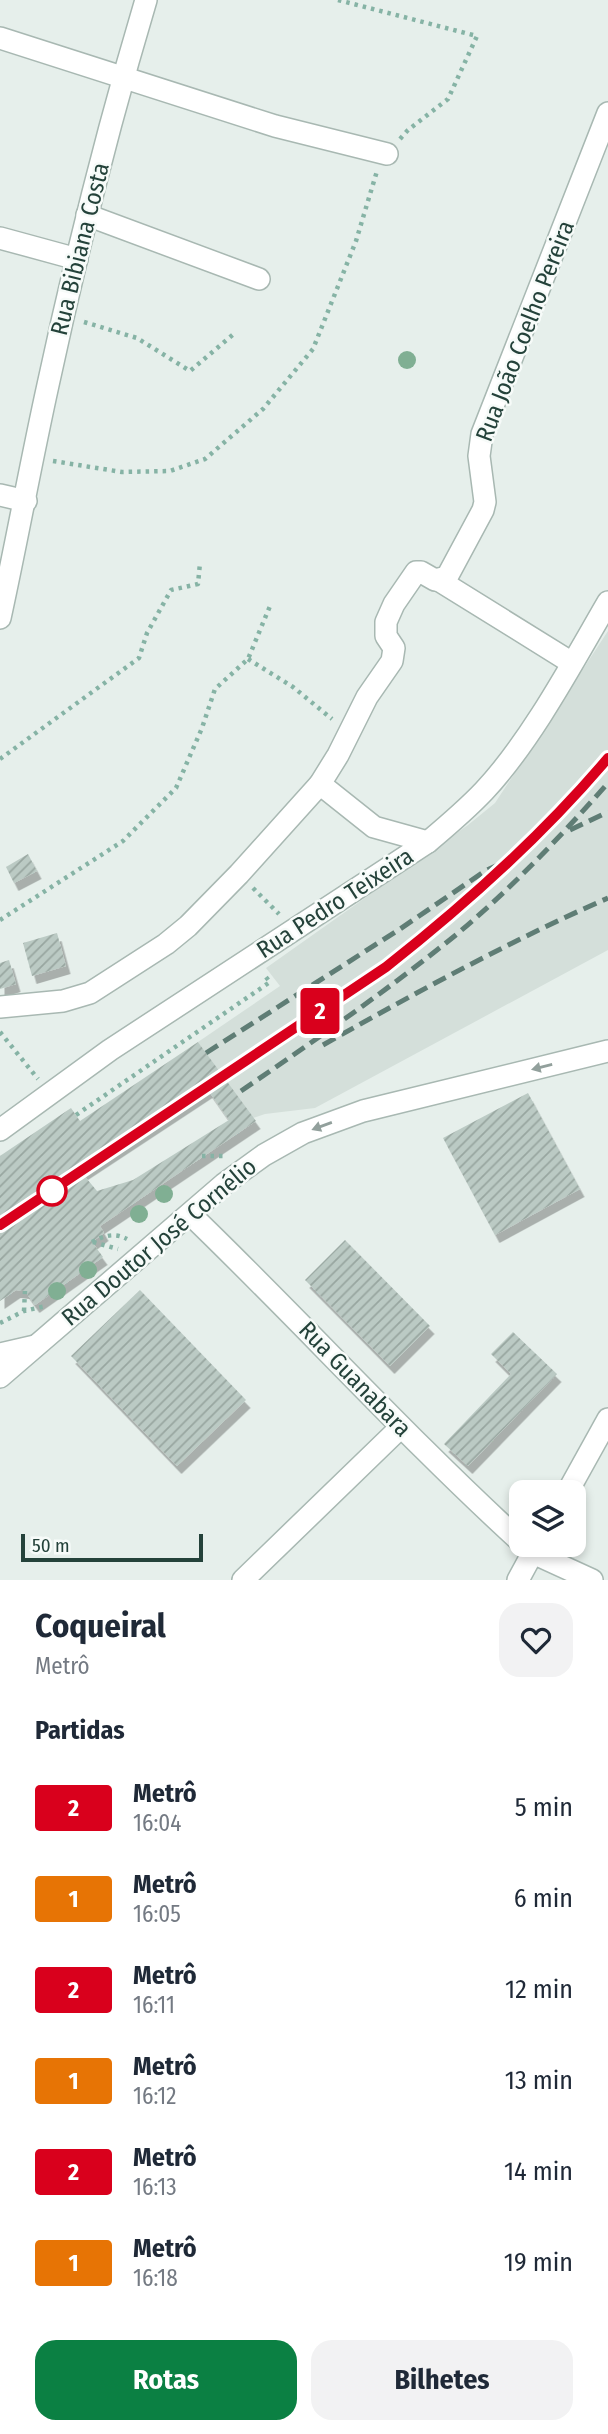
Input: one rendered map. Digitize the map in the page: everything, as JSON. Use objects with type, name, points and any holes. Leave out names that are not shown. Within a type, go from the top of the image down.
[{"type":"street","name":"Rua Bibiana Costa","points":[[0,618],[87,215],[122,78],[146,0]]},
{"type":"street","points":[[0,38],[275,126],[387,154]]},
{"type":"street","name":"Rua João Coelho Pereira","points":[[440,580],[447,577],[483,510],[485,502],[479,456],[482,434],[608,113]]},
{"type":"street","points":[[87,215],[259,279]]},
{"type":"street","points":[[0,238],[77,259]]},
{"type":"street","points":[[0,495],[26,501]]},
{"type":"street","points":[[0,1007],[63,1001],[90,993],[173,938],[239,874],[320,784],[367,697],[392,661],[394,648],[385,630],[388,614],[416,572],[440,580],[572,663]]},
{"type":"street","name":"Rua Pedro Teixeira","points":[[0,1130],[110,1050],[428,842],[457,818],[517,750],[608,602]]},
{"type":"street","points":[[320,784],[374,827],[428,842]]},
{"type":"street","name":"Rua Doutor José Cornélio","points":[[0,1377],[224,1184],[264,1155],[303,1133],[363,1111],[608,1051]]},
{"type":"street","name":"Rua Guanabara","points":[[190,1214],[401,1427],[509,1528]]},
{"type":"street","points":[[0,1354],[35,1346]]},
{"type":"street","points":[[574,1480],[608,1419]]},
{"type":"street","points":[[243,1580],[401,1427]]},
{"type":"street","points":[[518,1580],[526,1557]]},
{"type":"street","name":"Rua Guanabara","points":[[548,1557],[592,1580]]},
{"type":"path","points":[[33,458],[122,472],[170,471],[205,458],[263,410],[313,349],[356,241],[380,162],[408,130],[448,99],[477,36],[338,0]]},
{"type":"path","points":[[64,316],[137,338],[190,371],[236,332]]},
{"type":"path","points":[[0,759],[139,659],[147,633],[171,590],[198,584],[200,563]]},
{"type":"path","points":[[0,920],[123,841],[176,788],[202,728],[215,689],[248,659],[270,606]]},
{"type":"path","points":[[248,659],[293,687],[350,732]]},
{"type":"path","points":[[239,874],[295,929]]},
{"type":"path","points":[[76,1115],[270,982],[266,975],[254,983]]},
{"type":"path","points":[[0,1032],[49,1093]]},
{"type":"path","points":[[118,1073],[124,1082]]},
{"type":"path","points":[[202,1156],[233,1156]]},
{"type":"path","points":[[121,1250],[92,1242],[119,1234],[127,1239]]},
{"type":"path","points":[[24,1311],[25,1291]]},
{"type":"shaded area","points":[[608,631],[608,950],[315,1108],[253,1118],[198,1042],[280,986],[266,968],[495,803]]},
{"type":"building","points":[[28,854],[37,871],[14,883],[6,867]]},
{"type":"building","points":[[57,933],[66,966],[32,976],[23,943]]},
{"type":"building","points":[[9,960],[16,984],[0,989],[0,963]]},
{"type":"building","points":[[198,1042],[256,1121],[100,1226],[104,1233],[92,1242],[103,1257],[35,1305],[25,1291],[16,1290],[0,1301],[0,1156],[71,1108],[80,1121]],"holes":[[[208,1090],[229,1120],[133,1180],[97,1191],[82,1173]]]},
{"type":"building","points":[[528,1093],[580,1189],[495,1235],[443,1138]]},
{"type":"building","points":[[345,1240],[430,1326],[390,1366],[305,1280]]},
{"type":"building","points":[[140,1290],[246,1400],[177,1466],[71,1356]]},
{"type":"building","points":[[513,1332],[557,1374],[468,1466],[444,1444],[511,1374],[491,1354]]},
{"type":"railway","points":[[229,1073],[368,980],[447,919],[531,842],[608,758]]},
{"type":"railway","points":[[241,1091],[378,995],[457,934],[536,861],[608,783]]},
{"type":"railway","points":[[570,830],[608,812]]},
{"type":"railway","points":[[206,1053],[400,929],[485,871],[500,864]]},
{"type":"railway","points":[[323,1045],[464,968],[608,898]]},
{"type":"metro line","name":"2","points":[[0,1225],[386,967],[445,921],[496,875],[608,758]]}]
